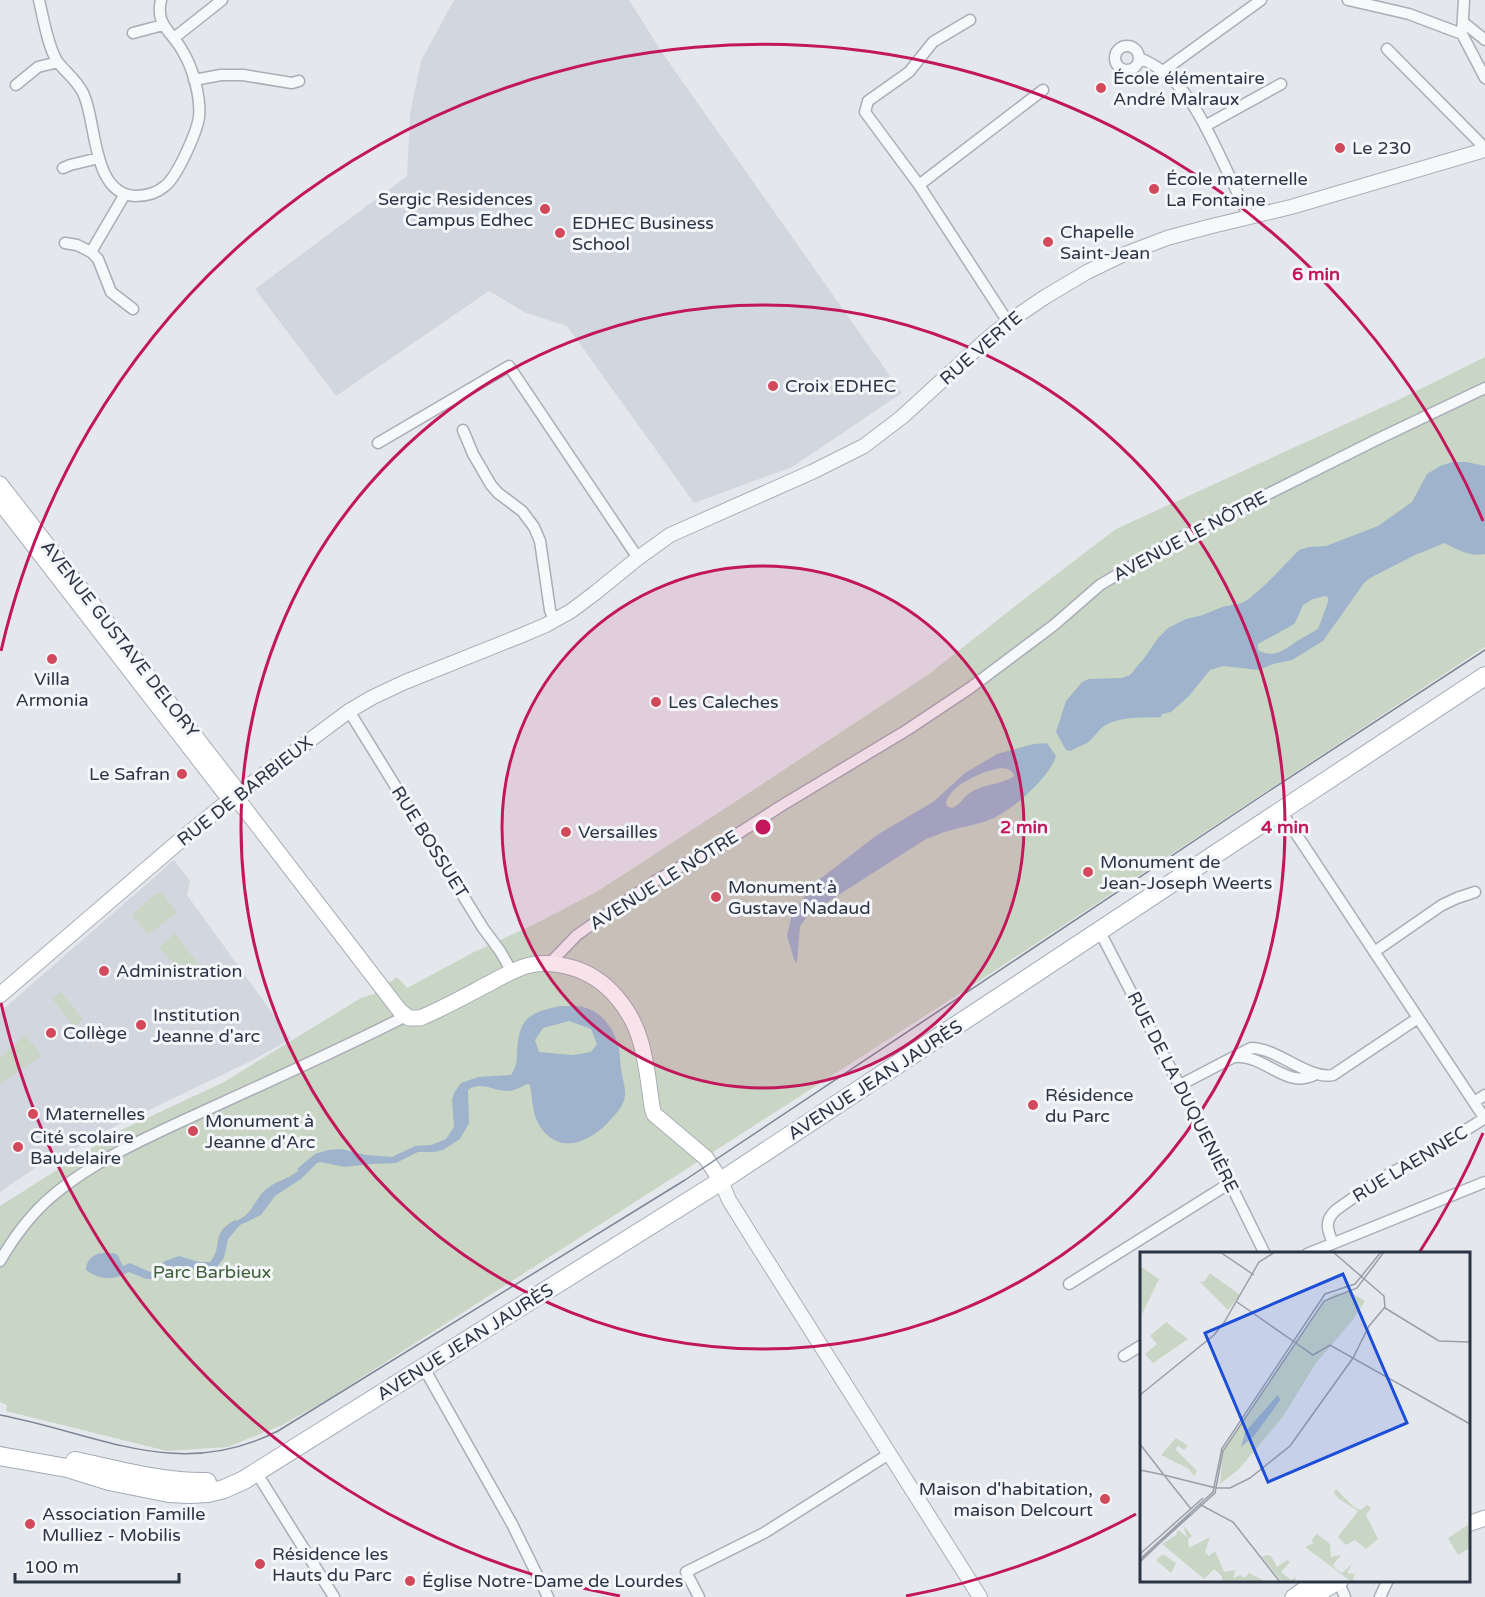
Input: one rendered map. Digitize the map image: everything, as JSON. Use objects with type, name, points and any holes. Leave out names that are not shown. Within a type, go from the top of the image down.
[{"type":"main road","name":"AVENUE GUSTAVE DELORY","points":[[0,484],[233,785],[235,796],[396,1007],[406,1016]]},
{"type":"main road","name":"AVENUE GUSTAVE DELORY","points":[[0,502],[224,792],[235,796]]},
{"type":"main road","name":"AVENUE JEAN JAURÈS","points":[[0,1456],[67,1468],[109,1481],[169,1493],[208,1492],[224,1489],[244,1480],[721,1181],[1485,676]]},
{"type":"main road","name":"RUE DE BARBIEUX","points":[[0,995],[235,796]]},
{"type":"main road","points":[[406,1016],[414,1019],[423,1017],[529,965],[550,963],[571,967],[591,975],[608,988],[632,1020],[646,1060],[654,1114],[702,1154],[721,1181]]},
{"type":"main road","name":"AVENUE JEAN JAURÈS","points":[[0,1445],[180,1482],[208,1482],[256,1472]]},
{"type":"main road","points":[[1470,1522],[1485,1518]]},
{"type":"main road","points":[[1293,1597],[1316,1582]]},
{"type":"main road","points":[[1314,1597],[1337,1582]]},
{"type":"street","points":[[39,0],[52,50],[58,62],[84,94],[99,158],[109,179],[125,194],[140,196],[155,192],[168,184],[176,174],[198,124],[200,109],[194,80],[184,52],[163,25],[159,16],[161,0]]},
{"type":"street","points":[[174,38],[222,0]]},
{"type":"street","points":[[1163,70],[1261,0]]},
{"type":"street","points":[[1348,0],[1409,14],[1462,34]]},
{"type":"street","points":[[1464,0],[1462,34],[1485,78]]},
{"type":"street","points":[[970,21],[933,42],[909,72],[868,101],[865,112],[920,185],[1008,322]]},
{"type":"street","points":[[1463,22],[1485,39]]},
{"type":"street","points":[[133,33],[163,25]]},
{"type":"street","points":[[1387,49],[1485,149]]},
{"type":"street","points":[[1139,58],[1163,70],[1186,94],[1205,126],[1249,217]]},
{"type":"street","points":[[16,85],[38,67],[58,62]]},
{"type":"street","points":[[194,80],[208,76],[243,75],[299,81]]},
{"type":"street","points":[[1205,126],[1281,84]]},
{"type":"street","points":[[920,185],[1043,90]]},
{"type":"street","name":"RUE VERTE","points":[[520,636],[571,611],[661,541],[864,446],[897,421],[1008,322],[1066,284],[1120,256],[1167,238],[1291,207],[1485,149]]},
{"type":"street","points":[[63,168],[99,158]]},
{"type":"street","points":[[92,252],[125,194]]},
{"type":"street","points":[[65,243],[77,245],[92,252],[98,259],[111,292],[133,309]]},
{"type":"street","points":[[378,443],[509,366],[638,558]]},
{"type":"street","name":"AVENUE LE NÔTRE","points":[[550,963],[582,931],[656,881],[725,842],[970,688],[1054,625],[1100,585],[1172,542],[1485,388]]},
{"type":"street","points":[[463,430],[473,454],[491,485],[522,511],[534,527],[540,541],[550,610],[554,620]]},
{"type":"street","name":"RUE DE BARBIEUX","points":[[235,796],[349,711],[373,697],[520,636]]},
{"type":"street","name":"RUE BOSSUET","points":[[349,711],[512,972]]},
{"type":"street","points":[[1281,812],[1485,1118]]},
{"type":"street","points":[[1374,952],[1442,905],[1475,892]]},
{"type":"street","name":"RUE DE LA DUQUENIÈRE","points":[[1100,932],[1264,1252]]},
{"type":"street","points":[[0,1261],[20,1230],[40,1206],[61,1188],[96,1166],[153,1136],[337,1051],[406,1016]]},
{"type":"street","points":[[1180,1085],[1246,1050],[1256,1048],[1316,1074],[1333,1075],[1418,1018]]},
{"type":"street","points":[[1474,1102],[1485,1095]]},
{"type":"street","name":"RUE LAENNEC","points":[[1333,1243],[1327,1229],[1327,1222],[1336,1210],[1378,1180],[1428,1154],[1485,1118]]},
{"type":"street","points":[[721,1181],[729,1200],[980,1597]]},
{"type":"street","points":[[1312,1252],[1485,1182]]},
{"type":"street","points":[[1069,1284],[1230,1183]]},
{"type":"street","points":[[1124,1356],[1140,1347]]},
{"type":"street","points":[[424,1368],[512,1524],[548,1597]]},
{"type":"street","points":[[699,1597],[686,1572],[764,1533],[889,1454]]},
{"type":"street","points":[[256,1472],[334,1597]]},
{"type":"street","points":[[1339,1582],[1345,1597]]},
{"type":"street","points":[[1380,1597],[1388,1582]]},
{"type":"shaded area","name":"EDHEC Business School","points":[[454,0],[629,0],[661,51],[902,393],[792,467],[694,503],[567,326],[526,313],[489,291],[336,396],[255,289],[407,176],[410,114],[421,61]]},
{"type":"shaded area","name":"Institution Jeanne d'arc","points":[[174,860],[190,881],[187,895],[291,1039],[251,1061],[99,1134],[49,1166],[45,1161],[0,1192],[0,1012]]},
{"type":"green space","name":"Parc Barbieux","points":[[1485,357],[1485,647],[970,987],[328,1399],[282,1425],[228,1447],[167,1451],[6,1411],[7,1405],[0,1402],[0,1206],[117,1132],[224,1082],[361,998],[374,994],[397,977],[407,988],[598,891],[929,674],[1116,529],[1396,401]]},
{"type":"green space","points":[[156,893],[163,894],[177,913],[148,935],[132,915]]},
{"type":"green space","points":[[175,933],[201,968],[186,978],[159,947]]},
{"type":"green space","points":[[60,992],[83,1019],[74,1028],[52,998]]},
{"type":"green space","points":[[25,1035],[42,1056],[0,1084],[0,1057]]},
{"type":"water","points":[[1452,462],[1467,462],[1485,466],[1485,554],[1469,554],[1445,543],[1415,555],[1364,583],[1323,641],[1292,660],[1259,670],[1223,666],[1210,670],[1188,697],[1171,712],[1162,714],[1161,717],[1132,718],[1110,723],[1087,743],[1071,751],[1066,750],[1056,732],[1066,701],[1082,682],[1089,679],[1122,678],[1130,675],[1168,628],[1186,619],[1242,603],[1267,583],[1299,550],[1326,546],[1378,526],[1412,502],[1427,474]],"holes":[[[1326,596],[1328,598],[1318,629],[1278,652],[1268,654],[1258,650],[1258,644],[1295,623],[1303,605],[1313,599]]]},
{"type":"water","points":[[1047,743],[1056,756],[1038,784],[998,816],[926,839],[809,914],[800,926],[797,963],[787,936],[791,918],[811,886],[877,835],[933,802],[965,773],[997,754],[1033,744]],"holes":[[[1001,768],[1008,769],[1014,774],[1013,777],[976,789],[954,807],[947,806],[949,795],[969,779]]]},
{"type":"water","points":[[560,1006],[577,1006],[600,1015],[615,1035],[618,1044],[625,1090],[624,1099],[620,1109],[613,1117],[589,1138],[562,1143],[545,1133],[535,1116],[528,1084],[510,1091],[483,1086],[473,1087],[468,1090],[469,1123],[460,1139],[443,1150],[418,1152],[396,1163],[345,1167],[317,1163],[301,1179],[275,1196],[261,1215],[240,1225],[228,1239],[224,1258],[216,1268],[202,1271],[178,1266],[173,1267],[162,1277],[152,1279],[129,1272],[118,1277],[102,1278],[86,1270],[89,1260],[97,1254],[106,1253],[117,1254],[123,1266],[130,1263],[150,1272],[165,1261],[179,1256],[199,1262],[210,1262],[222,1230],[245,1216],[266,1189],[295,1173],[315,1154],[342,1149],[366,1155],[392,1157],[415,1146],[431,1145],[446,1139],[454,1127],[452,1100],[461,1083],[478,1077],[511,1075],[516,1064],[518,1041],[523,1024],[540,1011]],"holes":[[[569,1021],[591,1029],[597,1044],[591,1052],[573,1055],[539,1052],[535,1040],[543,1028]]]},
{"type":"tram line","points":[[0,1415],[106,1442],[172,1453],[206,1453],[241,1446],[278,1431],[685,1180],[1485,650]]},
{"type":"place","name":"École élémentaire André Malraux","points":[[1101,88]]},
{"type":"place","name":"Le 230","points":[[1340,148]]},
{"type":"place","name":"École maternelle La Fontaine","points":[[1154,189]]},
{"type":"place","name":"Sergic Residences Campus Edhec","points":[[545,209]]},
{"type":"place","name":"EDHEC Business School","points":[[560,233]]},
{"type":"place","name":"Chapelle Saint-Jean","points":[[1048,242]]},
{"type":"place","name":"Croix EDHEC","points":[[773,386]]},
{"type":"place","name":"Villa Armonia","points":[[52,659]]},
{"type":"place","name":"Les Caleches","points":[[656,702]]},
{"type":"place","name":"Le Safran","points":[[182,774]]},
{"type":"place","name":"Versailles","points":[[566,832]]},
{"type":"place","name":"Monument de Jean-Joseph Weerts","points":[[1088,872]]},
{"type":"place","name":"Monument à Gustave Nadaud","points":[[716,897]]},
{"type":"place","name":"Administration","points":[[104,971]]},
{"type":"place","name":"Institution Jeanne d'arc","points":[[141,1025]]},
{"type":"place","name":"Collège","points":[[51,1033]]},
{"type":"place","name":"Résidence du Parc","points":[[1033,1105]]},
{"type":"place","name":"Maternelles","points":[[33,1114]]},
{"type":"place","name":"Monument à Jeanne d'Arc","points":[[193,1131]]},
{"type":"place","name":"Cité scolaire Baudelaire","points":[[18,1147]]},
{"type":"place","name":"Maison d'habitation, maison Delcourt","points":[[1105,1499]]},
{"type":"place","name":"Association Famille Mulliez - Mobilis","points":[[30,1524]]},
{"type":"place","name":"Résidence les Hauts du Parc","points":[[260,1564]]},
{"type":"place","name":"Église Notre-Dame de Lourdes","points":[[410,1581]]}]
